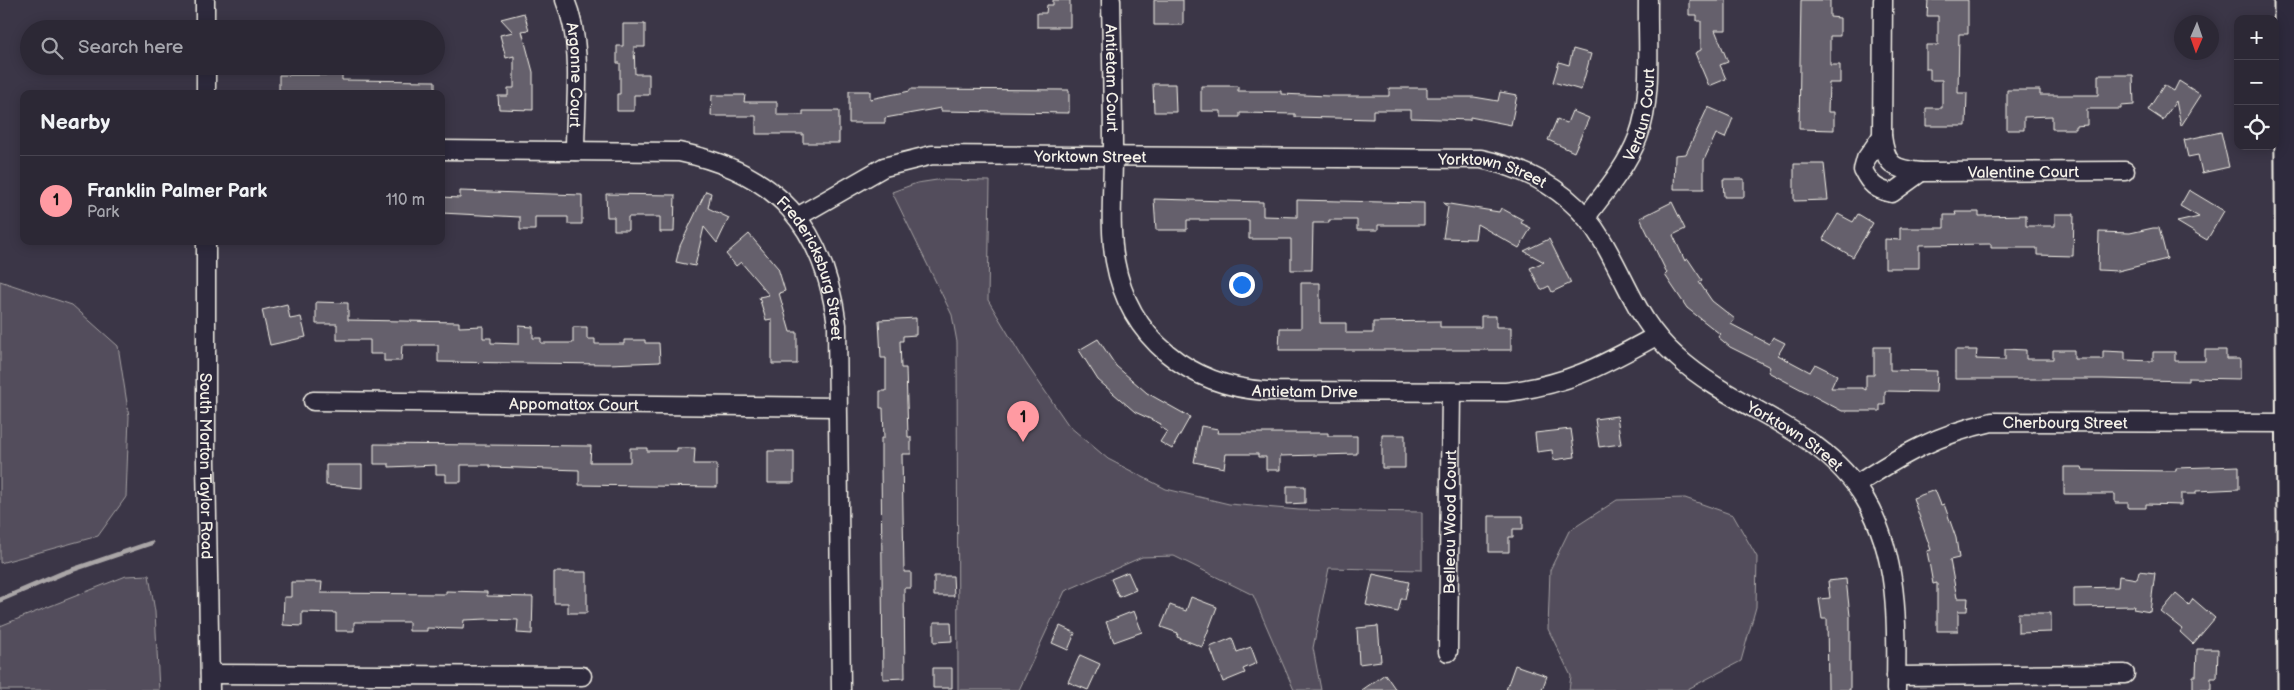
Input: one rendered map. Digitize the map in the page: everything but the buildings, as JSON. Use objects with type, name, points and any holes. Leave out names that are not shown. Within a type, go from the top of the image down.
[{"type":"street","points":[[205,0],[205,20]]},
{"type":"street","name":"Argonne Court","points":[[565,0],[573,25],[576,50],[575,150]]},
{"type":"street","name":"Antietam Court","points":[[1111,0],[1113,155]]},
{"type":"street","name":"Verdun Court","points":[[1586,216],[1613,180],[1638,136],[1644,118],[1648,0]]},
{"type":"street","name":"Valentine Court","points":[[1883,0],[1882,136],[1885,155],[1891,164],[1900,170],[1921,172],[2125,171]]},
{"type":"street","points":[[2287,0],[2291,690]]},
{"type":"street","points":[[206,75],[206,90]]},
{"type":"street","points":[[1882,136],[1866,159],[1862,170],[1868,182],[1879,190],[1892,192],[1921,172]]},
{"type":"street","name":"Fredericksburg Street","points":[[445,150],[678,152],[708,158],[735,169],[759,182],[778,197],[797,217],[819,252],[833,293],[837,325],[836,407],[841,690]]},
{"type":"street","name":"Yorktown Street","points":[[797,217],[884,167],[909,160],[959,154],[1482,160],[1510,165],[1539,177],[1562,193],[1586,216],[1602,241],[1638,311],[1656,336],[1677,357],[1704,378],[1819,447],[1837,463],[1856,485],[1879,528],[1890,566],[1894,586],[1896,683]]},
{"type":"street","name":"Antietam Drive","points":[[1113,155],[1113,244],[1120,283],[1129,305],[1144,329],[1177,361],[1211,380],[1249,390],[1506,392],[1555,384],[1595,369],[1656,336]]},
{"type":"street","name":"South Morton Taylor Road","points":[[206,245],[206,462],[210,682]]},
{"type":"street","name":"Belleau Wood Court","points":[[1448,652],[1451,392]]},
{"type":"street","name":"Appomattox Court","points":[[313,401],[836,407]]},
{"type":"street","name":"Cherbourg Street","points":[[1856,485],[1889,462],[1927,442],[1960,429],[1992,422],[2289,423]]},
{"type":"street","points":[[1896,683],[2125,674]]},
{"type":"street","points":[[210,682],[582,676]]},
{"type":"shaded area","points":[[937,180],[990,181],[988,300],[1025,362],[1069,426],[1108,459],[1166,489],[1229,504],[1299,510],[1422,512],[1422,570],[1329,568],[1313,648],[1321,690],[1294,690],[1253,595],[1174,556],[1142,557],[1065,591],[1019,690],[958,690],[957,342],[952,315],[892,192],[917,183]]},
{"type":"shaded area","points":[[0,281],[72,305],[118,346],[129,416],[126,497],[98,536],[0,563]]},
{"type":"shaded area","points":[[1685,498],[1733,515],[1757,557],[1756,607],[1741,661],[1686,690],[1569,690],[1571,676],[1548,629],[1550,570],[1569,531],[1617,500]]},
{"type":"shaded area","points":[[149,575],[155,612],[159,690],[0,690],[0,626],[126,576]]},
{"type":"waterway","points":[[0,600],[63,573],[151,543]]},
{"type":"place","name":"Franklin Palmer Park","points":[[1023,442]]}]
